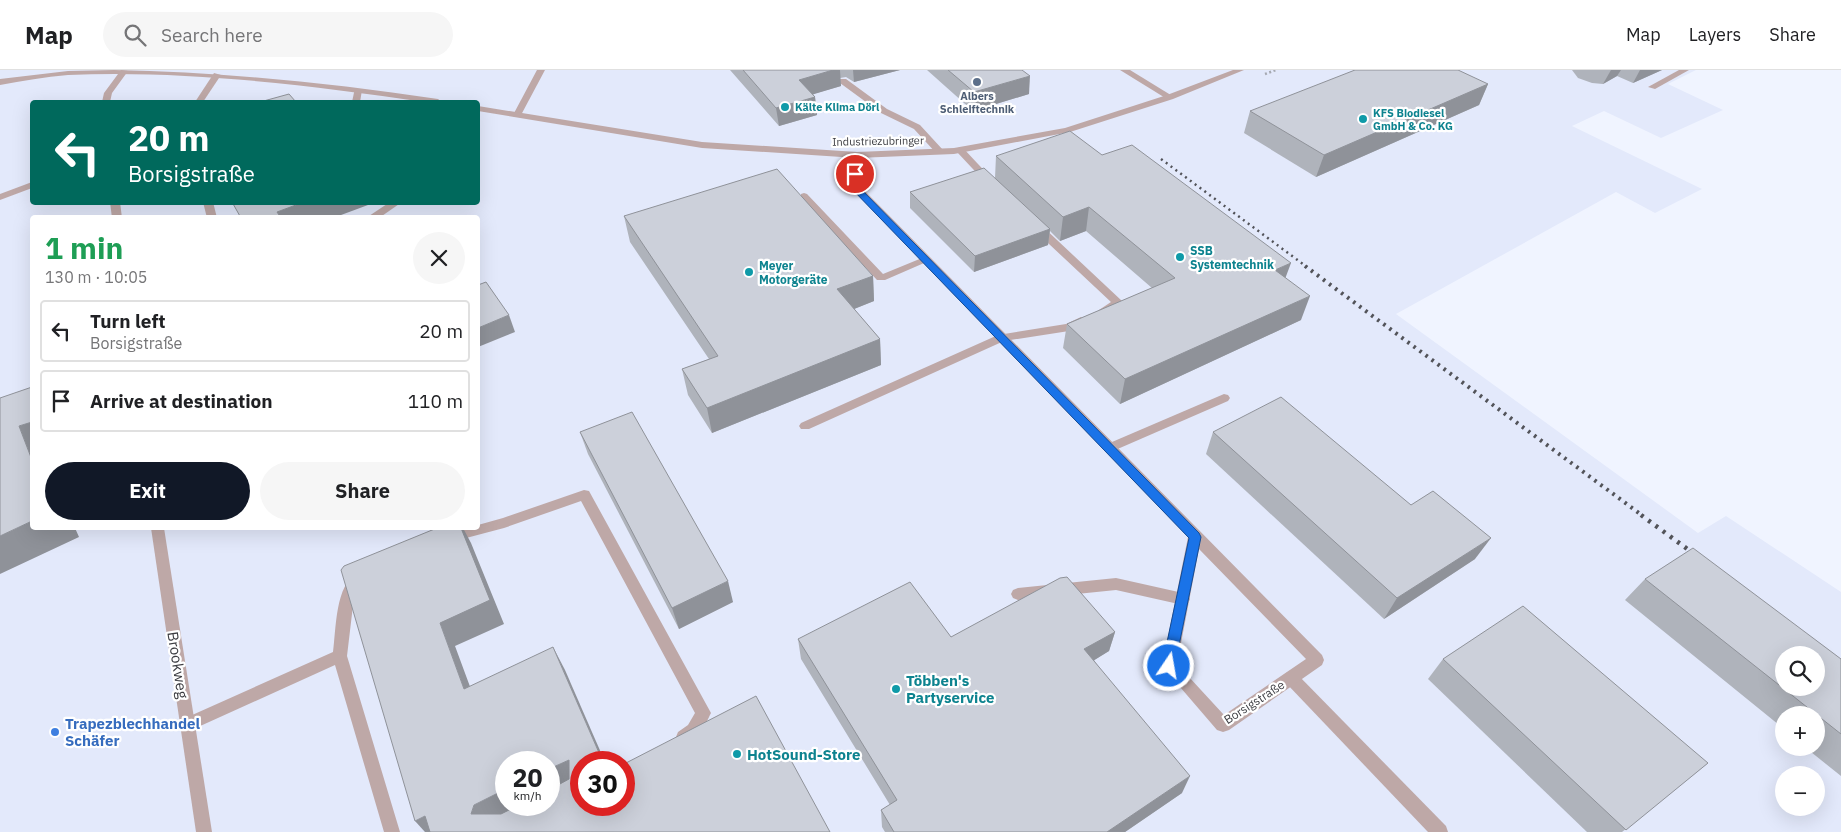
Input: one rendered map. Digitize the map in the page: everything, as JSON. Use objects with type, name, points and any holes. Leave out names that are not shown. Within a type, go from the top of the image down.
[{"type":"street","points":[[517,115],[542,70]]},
{"type":"street","points":[[1124,70],[1170,98]]},
{"type":"street","name":"Industriezubringer","points":[[480,109],[702,145],[857,155],[940,152],[1067,130],[1170,98],[1240,70]]},
{"type":"street","points":[[1652,87],[1685,70]]},
{"type":"street","points":[[106,100],[108,93],[124,71]]},
{"type":"street","points":[[0,82],[68,72],[124,71],[216,75],[358,90],[425,100]]},
{"type":"street","points":[[200,100],[216,75]]},
{"type":"street","points":[[843,81],[884,111],[917,127],[940,152]]},
{"type":"street","points":[[356,100],[358,90]]},
{"type":"street","points":[[960,150],[1001,193]]},
{"type":"street","name":"Borsigstraße","points":[[857,155],[854,186],[1316,660],[1222,725],[1169,666],[1195,537]]},
{"type":"street","points":[[0,197],[30,186]]},
{"type":"street","points":[[804,196],[881,278],[926,260]]},
{"type":"street","points":[[376,215],[393,205]]},
{"type":"street","points":[[805,426],[1002,338],[1069,327],[1118,303],[1029,219]]},
{"type":"street","points":[[1109,448],[1224,398]]},
{"type":"street","points":[[480,529],[504,523],[584,495],[703,713],[694,730],[668,746]]},
{"type":"street","name":"Brookweg","points":[[157,530],[204,832]]},
{"type":"street","points":[[435,541],[477,530]]},
{"type":"street","points":[[368,573],[360,577],[347,596],[340,656],[392,832]]},
{"type":"street","points":[[1018,594],[1116,584],[1183,599]]},
{"type":"street","points":[[188,725],[340,656]]},
{"type":"street","points":[[1291,678],[1440,832]]},
{"type":"shaded area","points":[[0,70],[1696,70],[1668,84],[1723,110],[1661,138],[1604,111],[1572,126],[1702,189],[1655,213],[1616,192],[1396,314],[1698,533],[1726,516],[1841,592],[1841,832],[0,832]]},
{"type":"building","points":[[743,70],[833,70],[799,80],[815,97],[776,108]]},
{"type":"building","points":[[948,70],[1022,70],[1030,76],[974,92]]},
{"type":"building","name":"KFS Biodiesel GmbH & Co. KG","points":[[1355,70],[1458,70],[1488,84],[1324,155],[1250,111]]},
{"type":"building","points":[[289,94],[294,100],[267,100]]},
{"type":"building","points":[[1070,131],[1102,155],[1132,145],[1291,263],[1275,270],[1310,296],[1125,379],[1067,324],[1175,278],[1089,207],[1063,217],[996,156]]},
{"type":"building","points":[[984,168],[1050,229],[975,256],[910,192]]},
{"type":"building","name":"Meyer Motorgeräte","points":[[777,169],[873,276],[837,289],[880,339],[707,408],[682,369],[718,356],[624,216]]},
{"type":"building","points":[[234,205],[296,205],[277,212],[279,215],[239,215]]},
{"type":"building","points":[[486,282],[509,315],[480,327],[480,284]]},
{"type":"building","points":[[30,388],[30,423],[19,426],[30,455],[30,522],[0,536],[0,398]]},
{"type":"building","points":[[1281,397],[1411,505],[1433,491],[1491,538],[1397,598],[1213,432]]},
{"type":"building","points":[[632,412],[728,581],[672,608],[580,432]]},
{"type":"building","points":[[432,530],[462,530],[490,600],[440,623],[464,689],[553,647],[598,751],[570,751],[570,816],[635,816],[635,758],[756,696],[830,832],[430,832],[425,816],[415,821],[341,570],[344,566]]},
{"type":"building","points":[[1693,548],[1824,646],[1775,646],[1775,682],[1645,579]]},
{"type":"building","points":[[1067,577],[1115,632],[1084,649],[1190,776],[1107,832],[894,832],[881,810],[897,800],[798,639],[910,582],[951,637],[1060,578]]},
{"type":"building","points":[[1523,606],[1708,763],[1626,830],[1443,659]]},
{"type":"building","points":[[1825,647],[1841,659],[1841,734],[1825,721],[1825,706],[1806,706],[1793,696],[1825,696]]},
{"type":"railway","points":[[1161,159],[1307,267]]},
{"type":"railway","points":[[1305,266],[1643,516]]},
{"type":"railway","points":[[1641,515],[1701,559]]},
{"type":"place","name":"Albers Schleiftechnik","points":[[977,82]]},
{"type":"place","name":"Kälte Klima Dörl","points":[[785,107]]},
{"type":"place","name":"KFS Biodiesel GmbH & Co. KG","points":[[1363,119]]},
{"type":"place","name":"SSB Systemtechnik","points":[[1180,257]]},
{"type":"place","name":"Meyer Motorgeräte","points":[[749,272]]},
{"type":"place","name":"Többen's Partyservice","points":[[896,689]]},
{"type":"place","name":"Trapezblechhandel Schäfer","points":[[55,732]]},
{"type":"place","name":"HotSound-Store","points":[[737,754]]},
{"type":"route","points":[[855,174],[854,186],[1195,537],[1169,666]]}]
